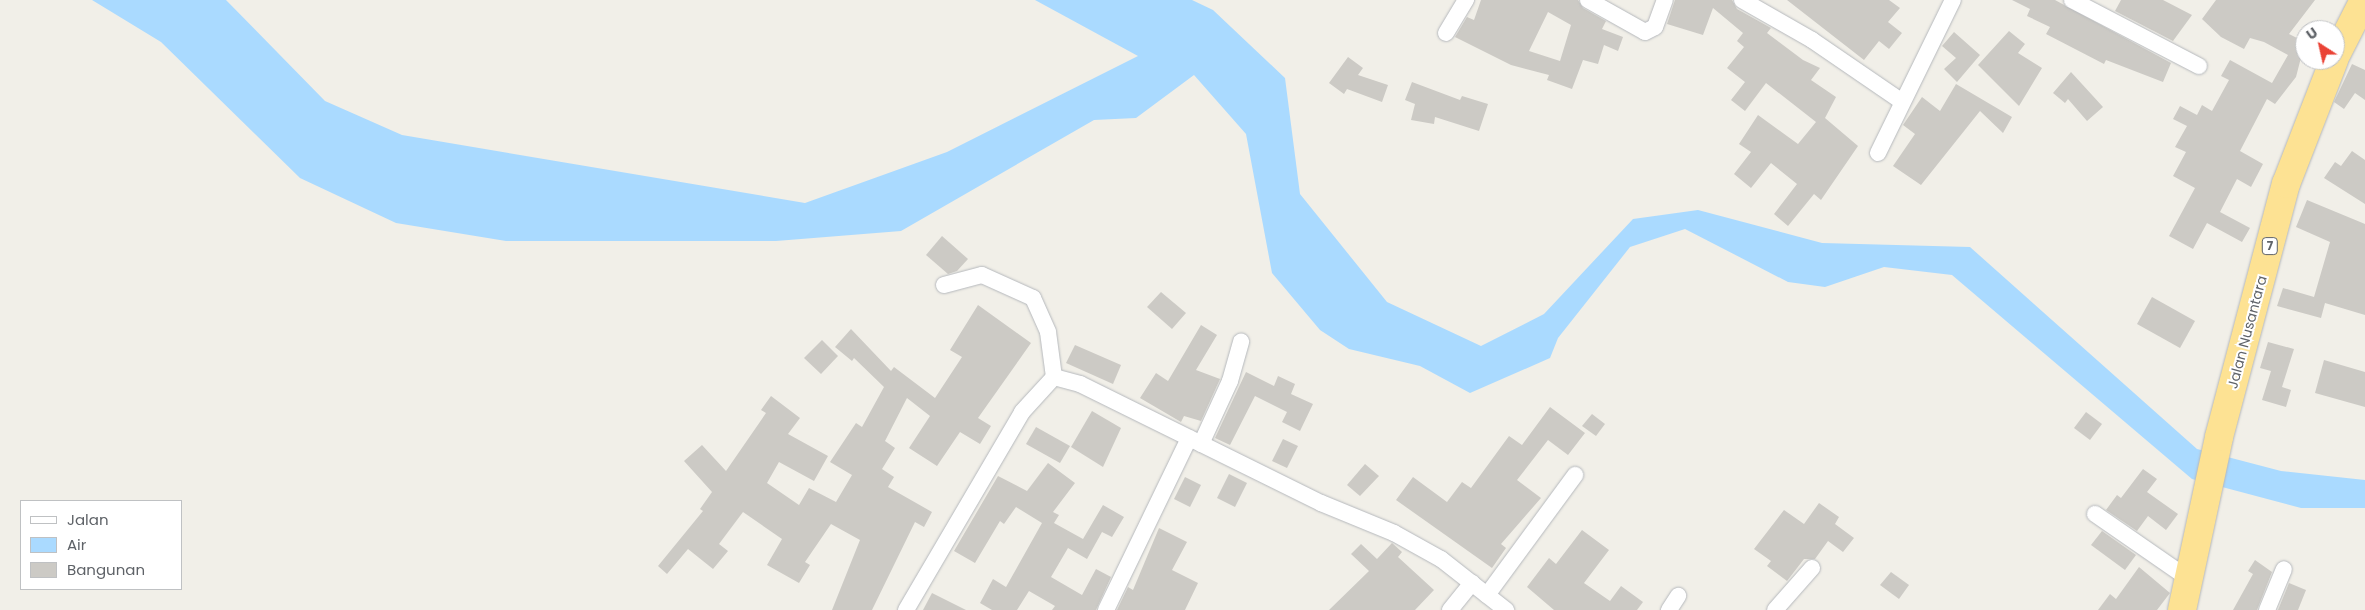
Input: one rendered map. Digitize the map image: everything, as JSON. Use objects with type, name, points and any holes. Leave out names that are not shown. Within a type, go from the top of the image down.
[{"type":"highway","name":"Jalan Nusantara","points":[[2345,37],[2364,0]]},
{"type":"highway","name":"Jalan Nusantara","points":[[2182,610],[2203,519],[2219,437],[2286,184],[2330,70]]},
{"type":"street","points":[[1446,33],[1466,0]]},
{"type":"street","points":[[1588,0],[1645,32],[1655,27],[1665,0]]},
{"type":"street","points":[[1742,0],[1812,40],[1901,102]]},
{"type":"street","points":[[1878,153],[1901,102],[1954,0]]},
{"type":"street","points":[[2072,0],[2199,66]]},
{"type":"street","points":[[944,285],[982,275],[1029,295],[1043,315],[1054,377]]},
{"type":"street","points":[[1106,610],[1195,441],[1230,381],[1241,342]]},
{"type":"street","points":[[1054,377],[1080,384],[1314,499],[1394,533],[1472,584],[1506,610]]},
{"type":"street","points":[[906,610],[1022,412],[1054,377]]},
{"type":"street","points":[[1487,595],[1575,476]]},
{"type":"street","points":[[2095,514],[2189,578]]},
{"type":"street","points":[[1775,610],[1812,568]]},
{"type":"street","points":[[2267,610],[2284,569]]},
{"type":"street","points":[[1450,610],[1472,584]]},
{"type":"street","points":[[1669,610],[1678,596]]},
{"type":"water","points":[[92,0],[226,0],[325,101],[402,135],[805,203],[947,152],[1138,56],[1035,0],[1192,0],[1213,10],[1285,78],[1300,194],[1387,302],[1481,346],[1544,314],[1633,219],[1698,210],[1822,243],[1970,247],[2197,449],[2281,471],[2365,480],[2365,508],[2301,508],[2192,479],[1952,275],[1884,267],[1825,287],[1788,282],[1685,229],[1630,247],[1558,338],[1550,358],[1470,393],[1420,366],[1349,349],[1320,330],[1272,273],[1246,134],[1194,75],[1136,118],[1094,120],[901,231],[776,241],[506,241],[396,223],[300,178],[161,42]]},
{"type":"building","points":[[1481,0],[1578,0],[1583,8],[1606,21],[1602,29],[1623,37],[1618,51],[1604,45],[1598,64],[1583,60],[1572,89],[1547,80],[1549,75],[1511,65],[1455,37],[1467,17],[1474,20]],"holes":[[[1548,12],[1571,25],[1560,61],[1529,51]]]},
{"type":"building","points":[[1675,0],[1732,0],[1737,9],[1771,28],[1767,33],[1803,60],[1820,68],[1811,80],[1836,97],[1825,118],[1858,146],[1821,200],[1814,194],[1788,226],[1774,214],[1797,184],[1771,163],[1751,188],[1734,174],[1751,152],[1739,144],[1758,115],[1798,144],[1816,122],[1766,83],[1745,111],[1731,100],[1745,82],[1727,68],[1744,47],[1737,41],[1743,33],[1713,8],[1703,35],[1667,24]]},
{"type":"building","points":[[1787,0],[1889,0],[1900,8],[1888,22],[1902,33],[1889,49],[1879,41],[1864,60]]},
{"type":"building","points":[[2012,0],[2055,0],[2171,63],[2163,82],[2106,60],[2104,64],[2046,34],[2050,27],[2027,16],[2030,9]]},
{"type":"building","points":[[2121,0],[2163,0],[2192,15],[2173,41],[2115,11]]},
{"type":"building","points":[[2216,0],[2315,0],[2300,20],[2295,20],[2295,26],[2289,34],[2295,37],[2295,70],[2298,70],[2296,77],[2275,104],[2267,99],[2240,151],[2263,164],[2251,187],[2237,179],[2220,212],[2250,228],[2242,242],[2207,223],[2193,249],[2169,236],[2195,188],[2173,176],[2186,152],[2175,147],[2187,126],[2173,119],[2180,106],[2197,115],[2202,105],[2212,111],[2229,80],[2221,76],[2230,60],[2272,83],[2288,55],[2264,42],[2250,38],[2244,49],[2221,37],[2202,19]]},
{"type":"building","points":[[2009,31],[2025,44],[2018,53],[2042,68],[2019,106],[1978,65]]},
{"type":"building","points":[[1954,32],[1980,55],[1957,82],[1944,69],[1956,58],[1942,46]]},
{"type":"building","points":[[1348,57],[1363,68],[1358,75],[1388,85],[1382,102],[1347,89],[1344,94],[1329,83]]},
{"type":"building","points":[[2352,64],[2365,70],[2365,100],[2355,93],[2344,109],[2334,102]]},
{"type":"building","points":[[2071,72],[2103,107],[2087,121],[2068,99],[2065,103],[2053,93]]},
{"type":"building","points":[[1412,82],[1460,100],[1462,96],[1488,104],[1479,131],[1435,117],[1434,124],[1411,120],[1415,104],[1405,100]]},
{"type":"building","points":[[1956,84],[2012,117],[2003,133],[1980,111],[1921,185],[1893,166],[1915,134],[1903,125],[1922,97],[1940,111]]},
{"type":"building","points":[[2352,151],[2365,160],[2365,204],[2324,178],[2335,162],[2341,166]]},
{"type":"building","points":[[2307,200],[2365,224],[2365,315],[2325,303],[2321,318],[2277,306],[2283,288],[2314,297],[2330,242],[2296,227]]},
{"type":"building","points":[[942,236],[968,259],[957,271],[948,274],[926,255]]},
{"type":"building","points":[[1161,292],[1186,313],[1172,329],[1147,307]]},
{"type":"building","points":[[2152,297],[2195,321],[2180,348],[2137,324]]},
{"type":"building","points":[[978,305],[1031,343],[978,418],[991,426],[980,444],[960,432],[937,466],[909,448],[930,416],[907,398],[885,441],[895,448],[882,469],[894,477],[888,487],[932,512],[924,527],[915,522],[872,610],[832,610],[860,540],[831,524],[805,562],[810,565],[799,583],[767,565],[782,539],[743,512],[719,544],[728,551],[713,569],[688,549],[667,574],[658,566],[703,511],[700,509],[712,492],[684,461],[702,445],[726,471],[766,413],[761,410],[771,396],[800,418],[788,434],[828,456],[814,481],[779,462],[767,483],[799,505],[809,488],[836,502],[852,475],[830,462],[856,423],[862,427],[884,387],[854,358],[852,361],[835,347],[851,329],[891,371],[894,367],[935,398],[962,357],[950,350]]},
{"type":"building","points":[[1201,325],[1217,335],[1196,370],[1220,379],[1201,421],[1184,416],[1181,422],[1140,398],[1156,373],[1168,381]]},
{"type":"building","points":[[822,340],[838,356],[821,374],[804,358]]},
{"type":"building","points":[[2268,342],[2294,349],[2282,387],[2291,390],[2286,407],[2262,400],[2271,371],[2260,368]]},
{"type":"building","points":[[1075,345],[1121,365],[1113,384],[1066,363]]},
{"type":"building","points":[[2324,360],[2365,372],[2365,407],[2315,393]]},
{"type":"building","points":[[1246,372],[1274,386],[1278,376],[1295,384],[1291,394],[1313,404],[1300,431],[1282,422],[1287,412],[1255,396],[1230,445],[1215,438]]},
{"type":"building","points":[[1550,407],[1585,433],[1568,455],[1548,440],[1517,480],[1541,498],[1501,544],[1506,548],[1492,568],[1396,500],[1413,477],[1447,502],[1462,482],[1471,488],[1509,436],[1522,445]]},
{"type":"building","points":[[1092,411],[1121,428],[1103,467],[1071,447]]},
{"type":"building","points":[[2086,412],[2102,424],[2090,440],[2074,428]]},
{"type":"building","points":[[1592,414],[1605,424],[1596,436],[1582,426]]},
{"type":"building","points":[[1036,427],[1070,446],[1060,463],[1026,444]]},
{"type":"building","points":[[1283,439],[1298,446],[1287,468],[1272,461]]},
{"type":"building","points":[[1048,463],[1075,483],[1053,512],[1059,515],[1054,523],[1083,539],[1103,505],[1124,517],[1112,537],[1102,532],[1087,559],[1068,548],[1051,577],[1082,595],[1096,569],[1111,577],[1096,610],[1052,610],[1055,606],[1029,591],[1017,610],[992,610],[980,603],[993,579],[1006,587],[1042,523],[1016,507],[1004,524],[1000,521],[975,563],[954,551],[998,476],[1027,491]]},
{"type":"building","points":[[1365,464],[1379,476],[1360,496],[1347,485]]},
{"type":"building","points":[[2143,469],[2157,479],[2147,492],[2178,514],[2166,530],[2148,516],[2137,531],[2106,510],[2117,495],[2121,498]]},
{"type":"building","points":[[1229,474],[1247,483],[1235,507],[1217,498]]},
{"type":"building","points":[[1185,477],[1201,485],[1190,507],[1174,499]]},
{"type":"building","points":[[1819,503],[1839,517],[1835,524],[1854,538],[1843,552],[1828,541],[1815,559],[1804,559],[1787,581],[1767,566],[1771,561],[1754,549],[1784,510],[1804,524]]},
{"type":"building","points":[[1159,528],[1187,542],[1172,570],[1198,583],[1185,610],[1117,610],[1128,587],[1133,590]]},
{"type":"building","points":[[1582,530],[1609,550],[1584,583],[1610,601],[1621,586],[1643,602],[1637,610],[1554,610],[1527,587],[1549,558],[1556,564]]},
{"type":"building","points":[[2102,531],[2136,555],[2125,570],[2091,545]]},
{"type":"building","points":[[1392,543],[1402,552],[1398,557],[1434,590],[1415,610],[1329,610],[1369,571],[1351,554],[1361,544],[1377,559]]},
{"type":"building","points":[[2255,560],[2272,572],[2257,610],[2233,610],[2253,574],[2248,571]]},
{"type":"building","points":[[2139,567],[2170,593],[2157,610],[2098,610],[2110,594],[2116,599]]},
{"type":"building","points":[[1891,572],[1909,585],[1899,599],[1880,585]]},
{"type":"building","points":[[2289,583],[2306,590],[2298,610],[2278,610]]},
{"type":"building","points":[[932,593],[966,610],[923,610]]}]
